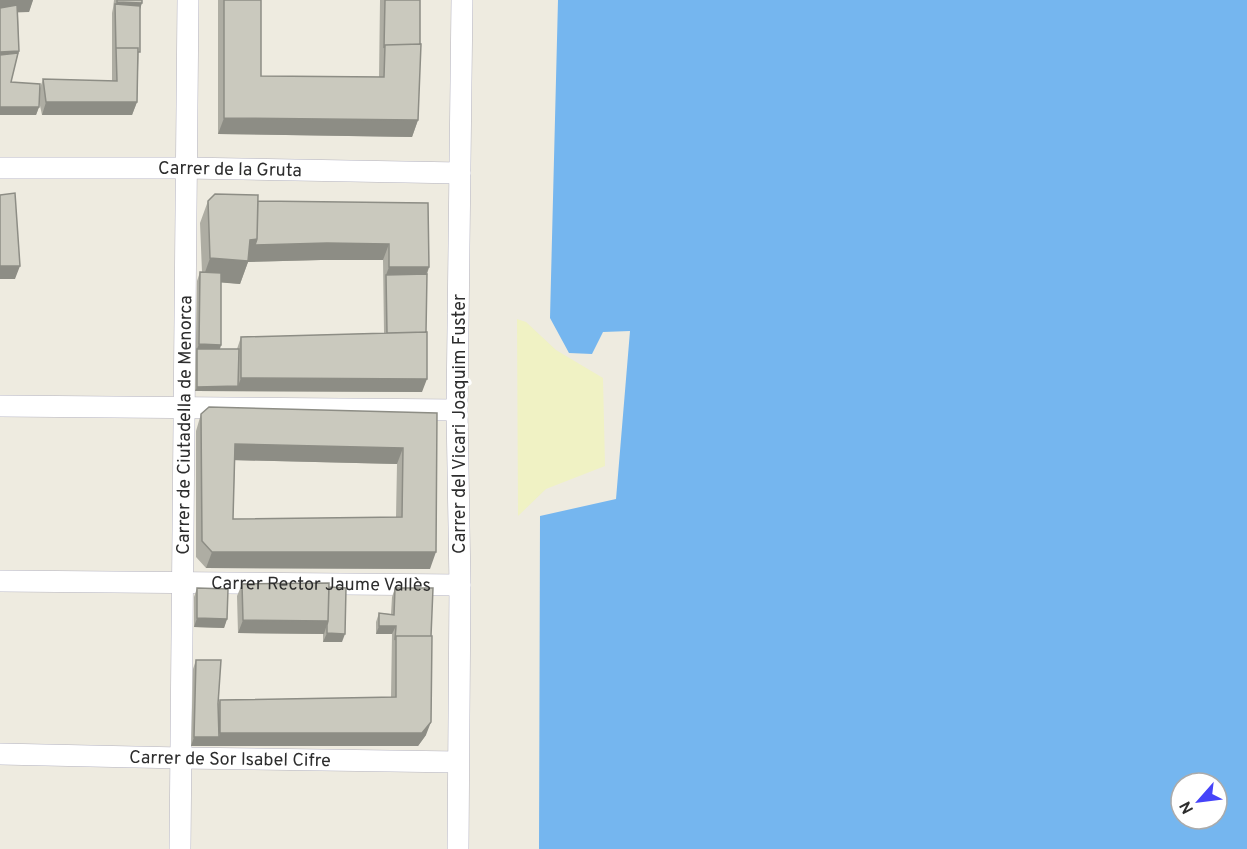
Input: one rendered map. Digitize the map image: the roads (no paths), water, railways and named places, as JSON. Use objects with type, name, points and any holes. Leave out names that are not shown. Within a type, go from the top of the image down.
[{"type":"street","name":"Carrer de Ciutadella de Menorca","points":[[180,849],[188,0]]},
{"type":"street","name":"Carrer del Vicari Joaquim Fuster","points":[[458,849],[460,585],[458,410],[462,0]]},
{"type":"street","name":"Carrer de la Gruta","points":[[0,168],[186,168],[460,173]]},
{"type":"street","points":[[0,406],[458,410]]},
{"type":"street","name":"Carrer Rector Jaume Vallès","points":[[0,580],[460,585]]},
{"type":"street","name":"Carrer de Sor Isabel Cifre","points":[[0,754],[458,762]]},
{"type":"water","points":[[558,0],[1247,0],[1247,849],[539,849],[540,516],[616,499],[630,331],[603,332],[592,354],[569,353],[550,318]]}]
